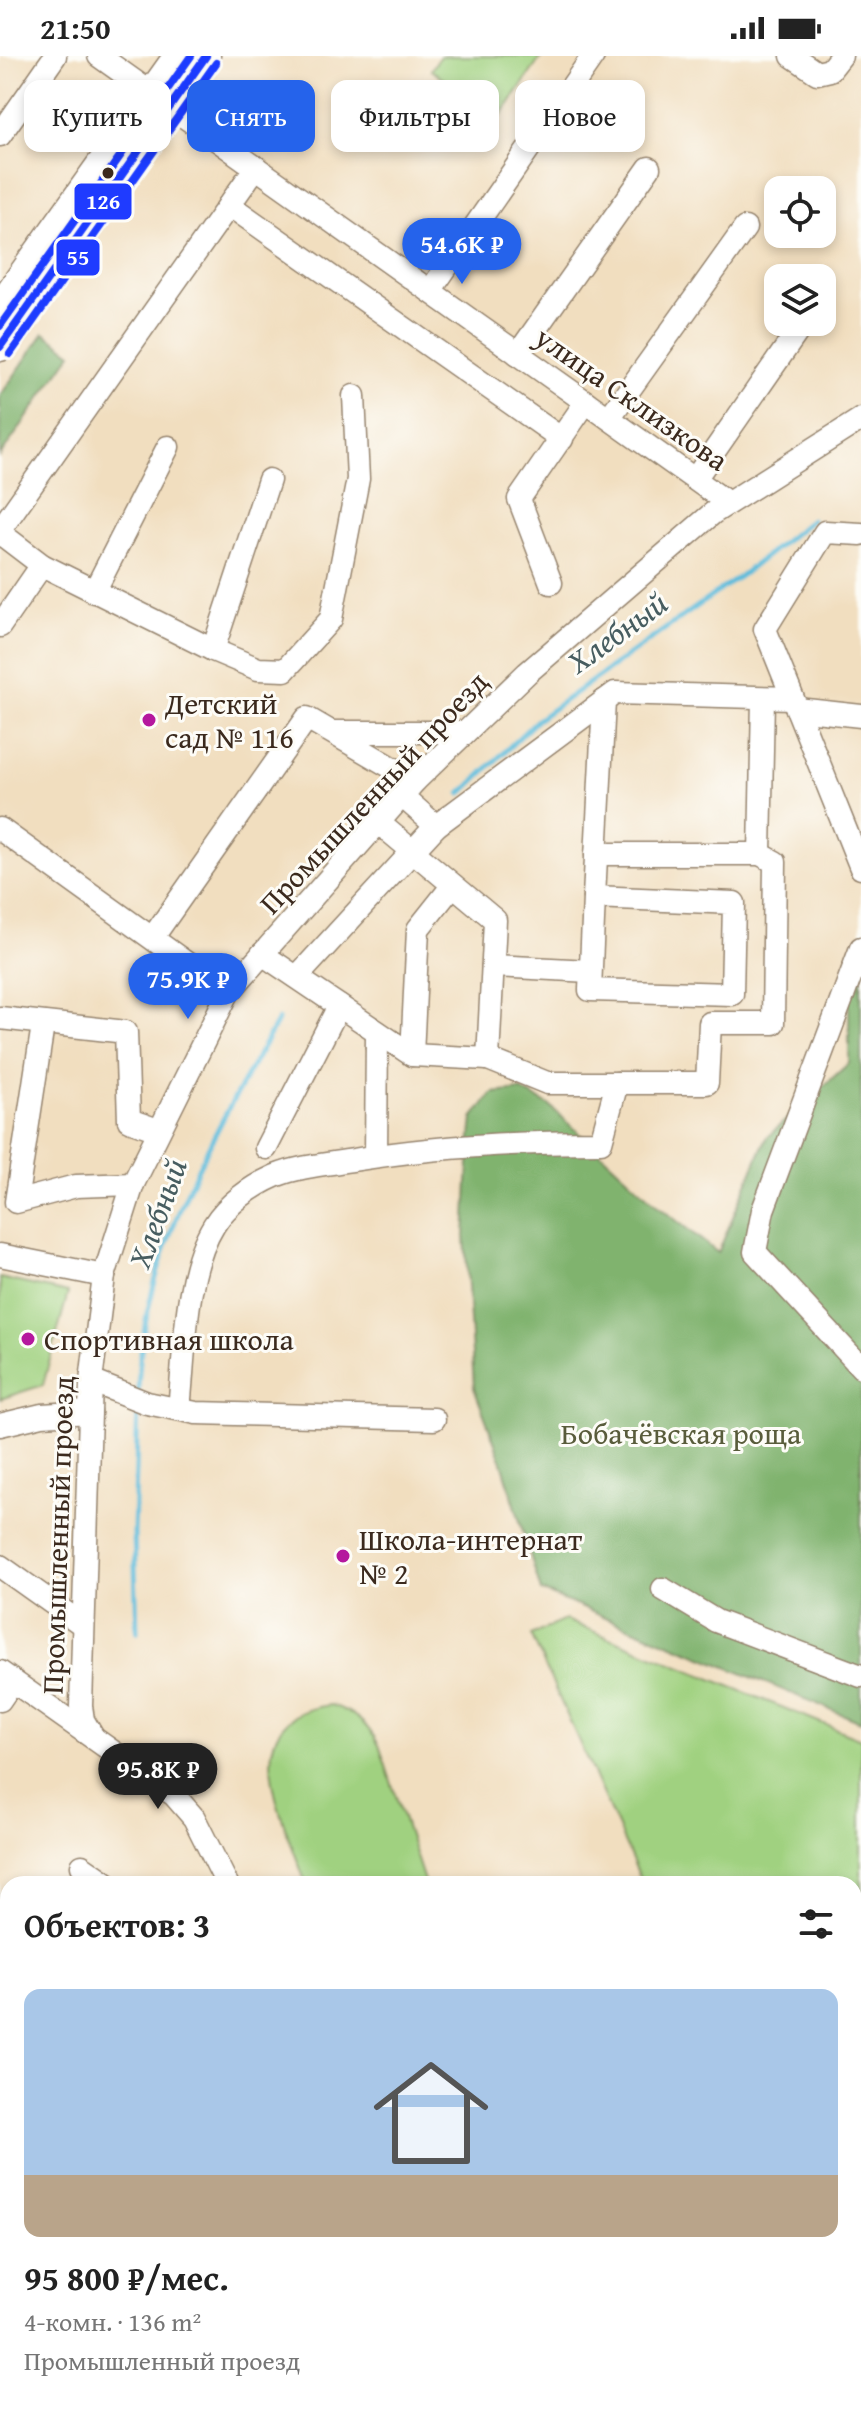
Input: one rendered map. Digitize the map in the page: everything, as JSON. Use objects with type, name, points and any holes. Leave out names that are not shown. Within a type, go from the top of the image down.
[{"type":"main road","points":[[168,80],[178,56]]},
{"type":"main road","points":[[171,89],[206,56]]},
{"type":"main road","points":[[0,306],[120,152]]},
{"type":"main road","points":[[0,347],[126,152]]},
{"type":"street","name":"улица Склизкова","points":[[99,56],[132,80]]},
{"type":"street","points":[[430,291],[593,56]]},
{"type":"street","points":[[792,56],[817,73],[830,70],[841,56]]},
{"type":"street","points":[[0,135],[51,57]]},
{"type":"street","name":"улица Склизкова","points":[[171,108],[728,503],[861,419]]},
{"type":"street","points":[[256,167],[0,532],[42,565],[213,650],[258,669],[285,670],[331,619],[358,479],[354,396]]},
{"type":"street","points":[[518,354],[649,168]]},
{"type":"street","points":[[229,205],[562,439]]},
{"type":"street","points":[[609,418],[745,228]]},
{"type":"street","points":[[695,479],[794,336]]},
{"type":"street","points":[[551,583],[519,499],[586,402]]},
{"type":"street","points":[[94,592],[168,447]]},
{"type":"street","points":[[213,650],[269,480]]},
{"type":"street","name":"Промышленный проезд","points":[[93,1737],[82,1715],[83,1625],[91,1381],[104,1276],[133,1184],[228,993],[409,789],[465,732],[658,557],[728,503]]},
{"type":"street","points":[[861,534],[825,532],[765,629],[861,868]]},
{"type":"street","points":[[0,626],[42,565]]},
{"type":"street","points":[[297,977],[436,826],[615,693],[763,698],[861,716]]},
{"type":"street","points":[[760,854],[763,698]]},
{"type":"street","points":[[594,897],[734,903],[732,994],[590,990],[590,971],[604,701]]},
{"type":"street","points":[[153,937],[307,718],[332,732],[409,789],[436,826]]},
{"type":"street","points":[[332,732],[465,732]]},
{"type":"street","points":[[379,823],[495,920],[488,1059]]},
{"type":"street","points":[[0,829],[228,993]]},
{"type":"street","points":[[262,954],[412,1055],[488,1059],[547,1083],[707,1083],[710,1023],[773,1023],[775,862],[760,854],[596,854]]},
{"type":"street","points":[[412,1055],[418,929],[453,885]]},
{"type":"street","points":[[861,948],[763,1210],[755,1252],[861,1367]]},
{"type":"street","points":[[493,966],[590,971]]},
{"type":"street","points":[[266,1148],[339,1006]]},
{"type":"street","points":[[0,1018],[126,1032],[129,1120],[158,1130]]},
{"type":"street","points":[[43,1025],[16,1202],[76,1186],[133,1184]]},
{"type":"street","points":[[376,1156],[377,1032]]},
{"type":"street","points":[[179,1409],[194,1278],[214,1224],[247,1192],[277,1176],[376,1156],[524,1140],[601,1142],[617,1083]]},
{"type":"street","points":[[0,1255],[104,1276]]},
{"type":"street","points":[[91,1381],[147,1403],[179,1409],[434,1419]]},
{"type":"street","points":[[0,1425],[42,1415],[90,1412]]},
{"type":"street","points":[[0,1566],[83,1625]]},
{"type":"street","points":[[663,1589],[716,1621],[861,1676]]},
{"type":"street","points":[[0,1700],[6,1676],[161,1784],[187,1808],[223,1876]]},
{"type":"street","points":[[82,1866],[96,1876]]},
{"type":"green space","points":[[440,56],[542,56],[525,80],[515,80],[515,95],[500,117],[499,80],[446,80],[431,70]]},
{"type":"green space","points":[[44,333],[72,353],[0,456],[0,396]]},
{"type":"green space","name":"Бобачёвская роща","points":[[861,967],[861,1722],[541,1591],[502,1462],[474,1388],[465,1236],[473,1118],[493,1093],[521,1090],[549,1105],[658,1206],[718,1253],[766,1138],[849,1063],[849,984]]},
{"type":"green space","name":"Спортивная школа","points":[[0,1278],[68,1293],[43,1385],[0,1399]]},
{"type":"green space","points":[[565,1620],[861,1739],[861,1876],[639,1876],[531,1635]]},
{"type":"green space","points":[[331,1705],[347,1711],[369,1730],[379,1745],[422,1876],[303,1876],[278,1804],[272,1776],[272,1751],[280,1729],[299,1713]]},
{"type":"waterway","name":"Хлебный","points":[[461,794],[537,720],[747,571],[811,520]]},
{"type":"waterway","name":"Хлебный","points":[[138,1395],[142,1344],[151,1295],[166,1247],[205,1154],[278,1020]]},
{"type":"waterway","name":"Хлебный","points":[[137,1632],[134,1532],[138,1405]]},
{"type":"transit line","points":[[0,326],[191,56]]},
{"type":"transit line","name":"126","points":[[0,347],[206,56]]},
{"type":"transit line","name":"55","points":[[10,354],[216,63]]},
{"type":"place","name":"Детский сад № 116","points":[[149,720]]},
{"type":"place","name":"Спортивная школа","points":[[28,1339]]},
{"type":"place","name":"Школа-интернат № 2","points":[[343,1556]]}]
